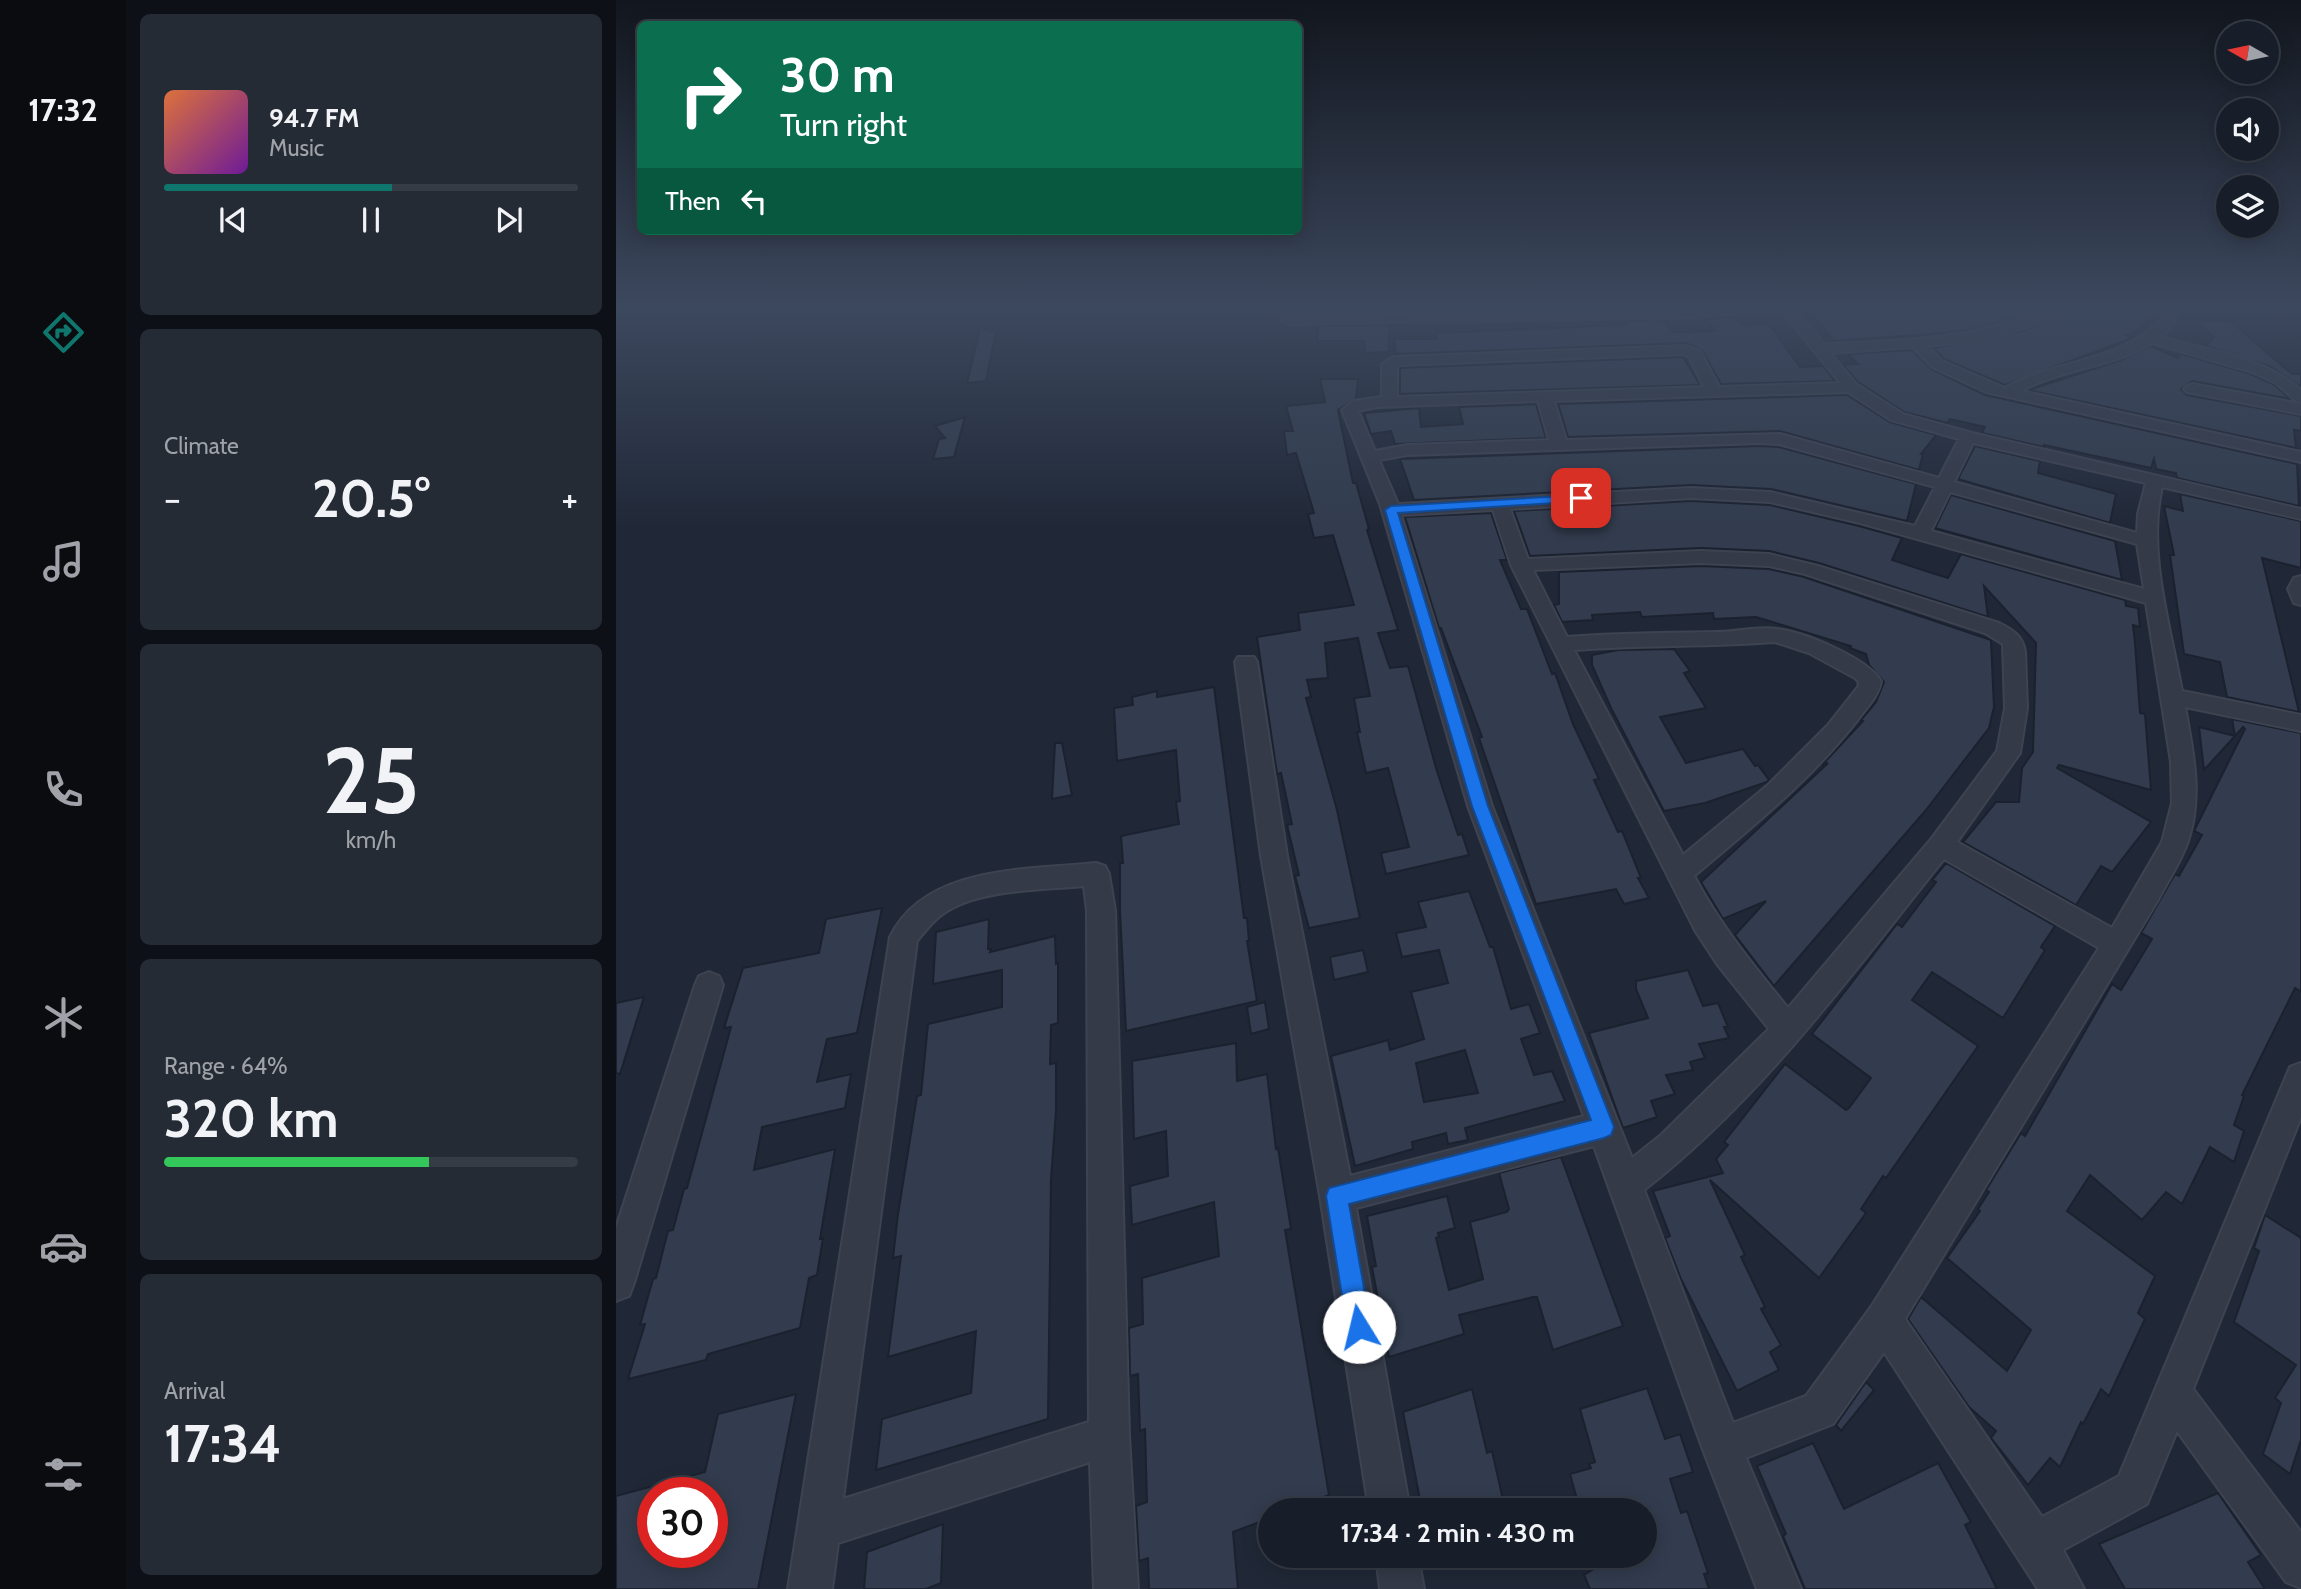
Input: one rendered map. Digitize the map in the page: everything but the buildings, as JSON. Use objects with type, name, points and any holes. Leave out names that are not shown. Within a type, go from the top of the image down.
[{"type":"street","points":[[1389,381],[1390,402]]},
{"type":"street","points":[[1709,381],[1714,391]]},
{"type":"street","points":[[1847,381],[1897,417],[2155,482],[2301,514]]},
{"type":"street","points":[[1972,381],[2008,392],[2301,457]]},
{"type":"street","points":[[2008,392],[2022,381]]},
{"type":"street","points":[[2282,381],[2301,398]]},
{"type":"street","points":[[1779,1589],[1722,1447],[1604,1127],[1480,806],[1391,510],[1350,410],[1364,402],[1852,387]]},
{"type":"street","points":[[2192,389],[2301,409]]},
{"type":"street","points":[[1545,398],[1559,445]]},
{"type":"street","points":[[1920,535],[1968,437]]},
{"type":"street","points":[[1369,457],[1407,450],[1780,439],[2146,541]]},
{"type":"street","points":[[1722,1447],[1819,1410],[1884,1320],[2149,892],[2175,842],[2184,803],[2183,762],[2146,541],[2147,514],[2155,482]]},
{"type":"street","points":[[1391,510],[1691,493],[1751,495],[1803,503],[2156,599]]},
{"type":"street","points":[[1499,502],[1521,565],[1706,924],[1727,956],[1788,1030]]},
{"type":"street","points":[[1521,565],[1736,556],[1769,560],[1811,570],[1947,613],[2006,635],[2013,643],[2016,708],[2008,753],[1941,845],[1788,1030],[1673,1147],[1625,1184]]},
{"type":"street","points":[[2301,582],[2298,589],[2301,599]]},
{"type":"street","points":[[1560,644],[1639,638],[1720,639],[1776,635],[1816,648],[1863,673],[1870,681],[1869,690],[1836,731],[1777,792],[1679,873]]},
{"type":"street","points":[[1246,662],[1273,856],[1337,1196],[1387,1498]]},
{"type":"street","points":[[2171,696],[2301,723]]},
{"type":"street","points":[[1941,845],[2116,944]]},
{"type":"street","points":[[810,1589],[904,937],[922,914],[942,901],[977,889],[1096,874],[1101,911],[1109,1436],[1116,1589]]},
{"type":"street","points":[[616,1283],[709,985]]},
{"type":"street","points":[[2035,1543],[2133,1490],[2301,1078]]},
{"type":"street","points":[[1337,1196],[1604,1127]]},
{"type":"street","points":[[1884,1320],[2035,1543],[2062,1589]]},
{"type":"street","points":[[2172,1393],[2301,1567]]},
{"type":"street","points":[[818,1528],[1109,1436]]},
{"type":"street","points":[[1399,1568],[1402,1589]]},
{"type":"route","points":[[1359,1327],[1337,1196],[1604,1127],[1480,806],[1391,510],[1581,498]]}]
